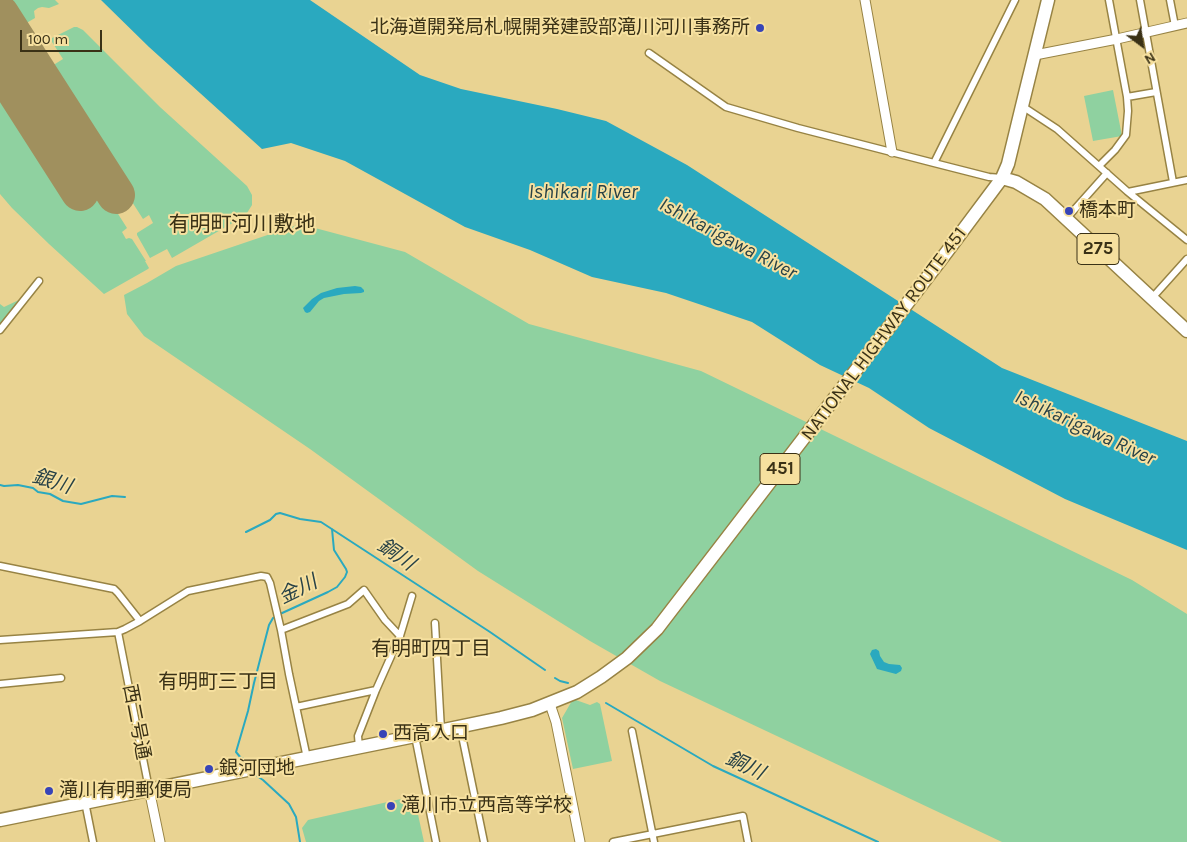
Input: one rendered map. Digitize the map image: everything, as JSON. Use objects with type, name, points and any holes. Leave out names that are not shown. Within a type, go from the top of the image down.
[{"type":"highway","name":"NATIONAL HIGHWAY ROUTE 451","points":[[0,820],[502,718],[550,704],[577,692],[627,658],[657,629],[1002,178],[1008,164],[1048,0]]},
{"type":"highway","name":"275","points":[[1002,178],[1016,182],[1045,199],[1187,331]]},
{"type":"street","points":[[865,0],[892,152]]},
{"type":"street","points":[[934,163],[1015,0]]},
{"type":"street","points":[[1100,166],[1126,135],[1128,111],[1109,0]]},
{"type":"street","points":[[1140,0],[1173,182]]},
{"type":"street","points":[[1170,0],[1175,26]]},
{"type":"street","points":[[1035,55],[1187,23]]},
{"type":"street","points":[[649,53],[726,107],[798,128],[934,163],[989,177],[1002,178]]},
{"type":"street","points":[[1127,97],[1156,92]]},
{"type":"street","points":[[1022,106],[1057,129],[1128,192],[1187,240]]},
{"type":"street","points":[[1066,219],[1107,173]]},
{"type":"street","points":[[1128,192],[1187,180]]},
{"type":"street","points":[[1152,298],[1187,259]]},
{"type":"street","points":[[0,330],[39,281]]},
{"type":"street","points":[[0,566],[114,589],[140,621]]},
{"type":"street","points":[[0,640],[118,632],[140,621],[188,591],[264,576],[269,579],[270,583],[307,758]]},
{"type":"street","points":[[281,630],[348,604],[364,590],[384,620],[400,636]]},
{"type":"street","points":[[359,747],[358,736],[400,636],[412,596]]},
{"type":"street","points":[[435,623],[441,730]]},
{"type":"street","name":"西二号通","points":[[118,632],[160,842]]},
{"type":"street","points":[[0,684],[61,678]]},
{"type":"street","points":[[296,707],[376,690]]},
{"type":"street","points":[[550,704],[558,730],[580,842]]},
{"type":"street","points":[[460,726],[484,842]]},
{"type":"street","points":[[632,731],[654,842]]},
{"type":"street","points":[[415,736],[436,842]]},
{"type":"street","points":[[85,802],[93,842]]},
{"type":"street","points":[[614,842],[743,816],[748,842]]},
{"type":"green space","points":[[0,0],[16,30],[9,34],[0,20]]},
{"type":"green space","points":[[3,0],[55,0],[59,4],[49,8],[38,8],[34,11],[35,18],[23,25],[14,11]]},
{"type":"green space","points":[[74,27],[83,30],[160,107],[247,186],[252,195],[252,205],[243,217],[172,258],[167,249],[150,258],[137,235],[137,233],[153,223],[149,215],[143,219],[47,69],[63,59],[52,42],[52,38]]},
{"type":"green space","points":[[0,36],[29,80],[32,79],[127,228],[122,232],[126,239],[132,239],[149,268],[104,294],[49,244],[0,194]]},
{"type":"green space","points":[[45,70],[126,197],[124,206],[115,204],[34,78]]},
{"type":"green space","points":[[1113,90],[1122,136],[1093,141],[1084,96]]},
{"type":"green space","points":[[300,224],[405,252],[529,324],[701,371],[1132,580],[1187,614],[1187,842],[1002,842],[660,681],[590,641],[478,571],[310,449],[144,336],[127,314],[124,295],[176,266]]},
{"type":"green space","points":[[21,299],[0,325],[0,304],[4,307]]},
{"type":"green space","points":[[573,699],[590,705],[597,702],[600,704],[612,761],[573,769],[562,718]]},
{"type":"green space","name":"滝川市立西高等学校","points":[[414,796],[424,842],[306,842],[302,828],[308,820]]},
{"type":"water","name":"Ishikari River","points":[[101,0],[310,0],[420,75],[461,89],[606,121],[687,165],[1002,368],[1187,441],[1187,550],[1065,499],[929,428],[869,388],[820,365],[752,322],[666,293],[592,277],[530,250],[465,227],[345,161],[291,143],[262,149],[149,47]]},
{"type":"water","points":[[361,287],[364,292],[324,298],[307,313],[303,308],[321,293],[337,288]]},
{"type":"water","points":[[876,649],[879,651],[884,662],[900,665],[901,671],[896,674],[877,669],[870,654],[872,650]]},
{"type":"waterway","name":"銀川","points":[[0,485],[18,485],[33,488],[38,492],[50,494],[63,501],[81,504],[112,496],[125,497]]},
{"type":"waterway","name":"銅川","points":[[246,532],[280,513],[300,519],[321,522],[545,670]]},
{"type":"waterway","name":"金川","points":[[280,614],[337,587],[345,577],[346,569],[334,550],[332,529]]},
{"type":"waterway","name":"金川","points":[[250,761],[241,758],[236,752],[269,625],[273,618],[276,617]]},
{"type":"waterway","name":"銅川","points":[[555,678],[568,683]]},
{"type":"waterway","name":"銅川","points":[[606,703],[713,766],[878,842]]},
{"type":"waterway","name":"金川","points":[[257,776],[289,804],[296,817],[300,842]]},
{"type":"runway","points":[[0,14],[116,195]]},
{"type":"runway","points":[[0,67],[80,192]]},
{"type":"place","name":"北海道開発局札幌開発建設部滝川河川事務所","points":[[760,28]]},
{"type":"place","name":"橋本町","points":[[1069,211]]},
{"type":"place","name":"西高入口","points":[[383,734]]},
{"type":"place","name":"銀河団地","points":[[209,769]]},
{"type":"place","name":"滝川有明郵便局","points":[[49,791]]},
{"type":"place","name":"滝川市立西高等学校","points":[[391,806]]},
{"type":"district","name":"有明町河川敷地","points":[[242,225]]},
{"type":"district","name":"有明町四丁目","points":[[431,649]]},
{"type":"district","name":"有明町三丁目","points":[[218,682]]},
{"type":"water label","name":"Ishikarigawa River","points":[[728,239]]},
{"type":"water label","name":"Ishikarigawa River","points":[[1085,428]]}]
